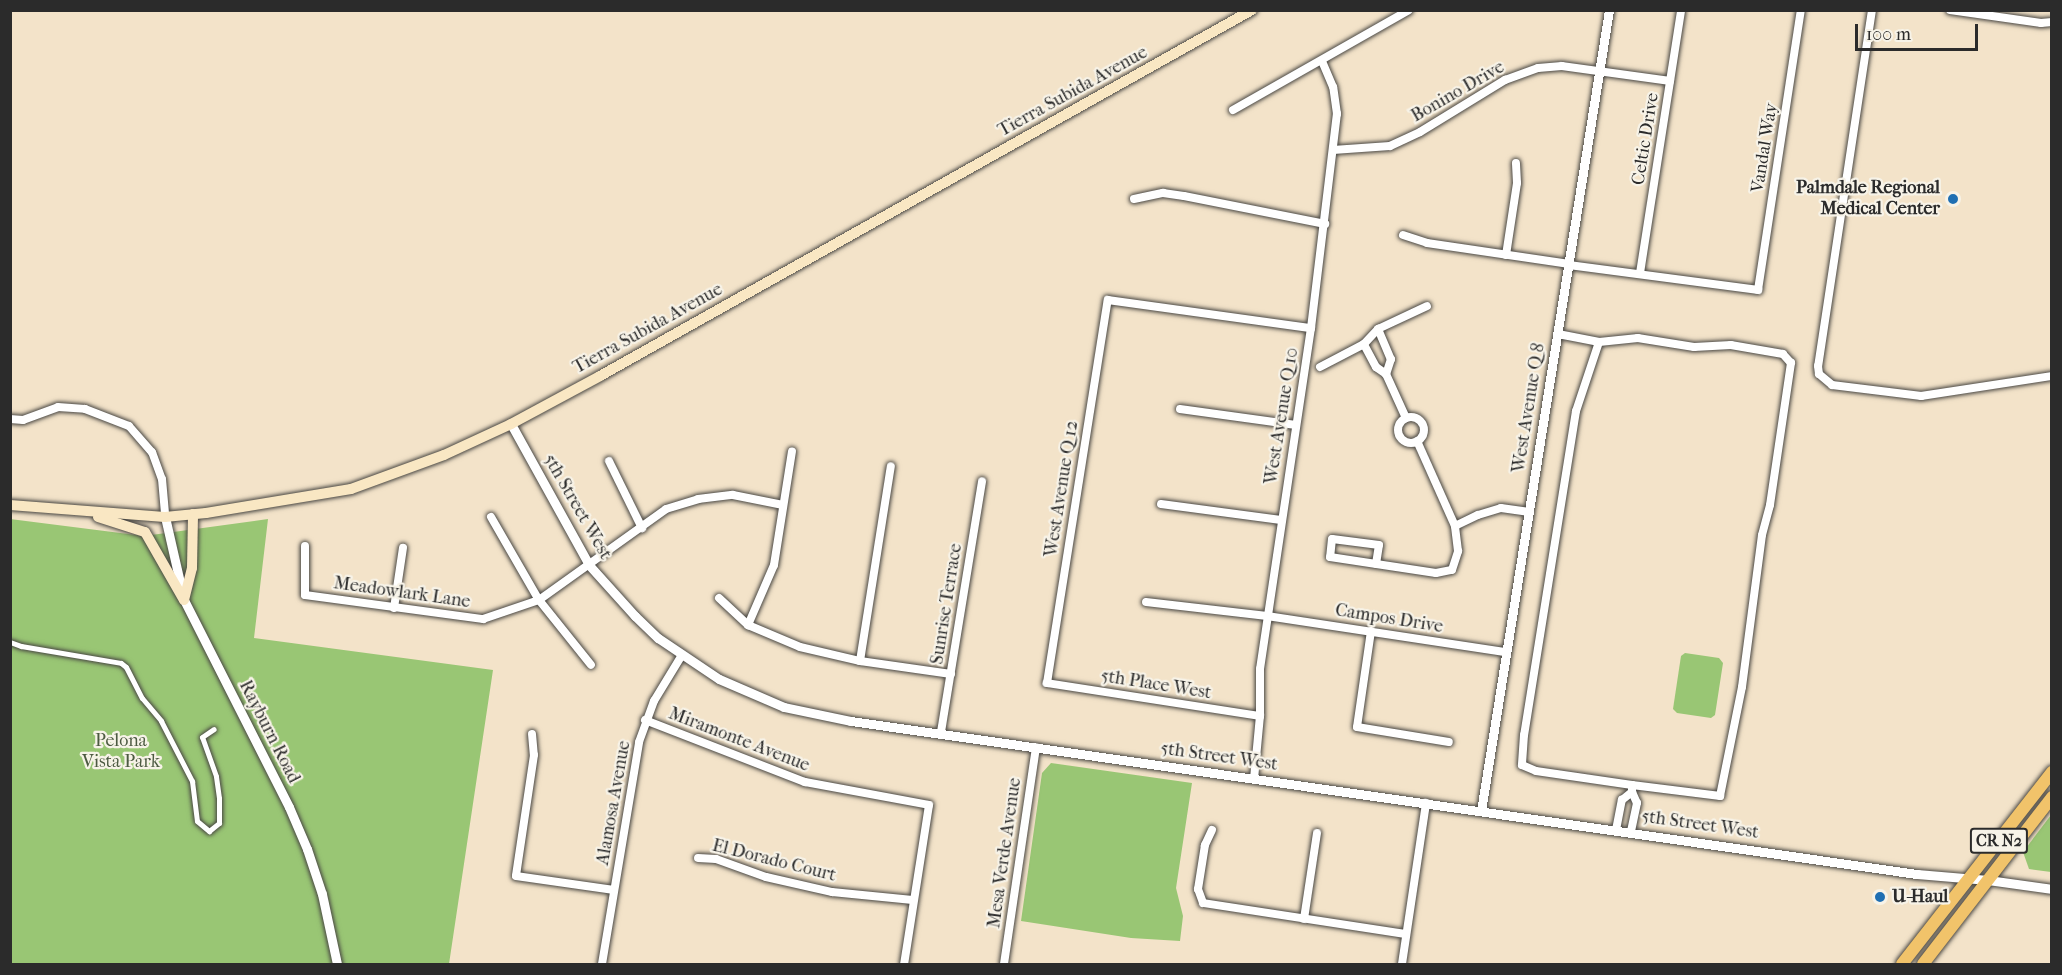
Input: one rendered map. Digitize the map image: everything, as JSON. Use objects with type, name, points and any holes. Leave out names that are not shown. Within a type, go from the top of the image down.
[{"type":"main road","name":"Tierra Subida Avenue","points":[[10,505],[165,517],[193,514],[351,489],[444,455],[511,424],[1252,10]]},
{"type":"main road","points":[[80,512],[145,532],[184,600]]},
{"type":"main road","points":[[184,600],[192,568],[193,514]]},
{"type":"main road","name":"CR N2","points":[[1902,964],[2052,772]]},
{"type":"main road","name":"CR N2","points":[[1923,964],[2052,797]]},
{"type":"street","points":[[1233,110],[1409,10]]},
{"type":"street","name":"West Avenue Q 8","points":[[1481,811],[1609,10]]},
{"type":"street","name":"Celtic Drive","points":[[1640,273],[1681,10]]},
{"type":"street","name":"Vandal Way","points":[[1640,273],[1758,290],[1801,10]]},
{"type":"street","points":[[1872,10],[1818,366],[1820,374],[1832,385],[1921,396],[2052,376]]},
{"type":"street","points":[[1950,10],[2041,23],[2052,22]]},
{"type":"street","name":"West Avenue Q 10","points":[[1254,779],[1260,716],[1260,669],[1311,328],[1337,114],[1333,87],[1322,61]]},
{"type":"street","name":"Bonino Drive","points":[[1333,150],[1359,150],[1390,146],[1420,132],[1505,80],[1538,68],[1562,66],[1670,81]]},
{"type":"street","points":[[1506,255],[1517,183],[1516,163]]},
{"type":"street","points":[[1134,199],[1163,193],[1325,224]]},
{"type":"street","points":[[1403,235],[1427,243],[1569,265],[1640,273]]},
{"type":"street","name":"West Avenue Q 12","points":[[1047,682],[1108,300],[1311,328]]},
{"type":"street","points":[[1320,367],[1364,344],[1378,329],[1427,306]]},
{"type":"street","points":[[1378,329],[1391,359],[1386,374]]},
{"type":"street","points":[[1558,334],[1599,342],[1638,338],[1694,347],[1731,345],[1783,354],[1791,363],[1770,505],[1762,535],[1742,687],[1720,796],[1632,789],[1536,771],[1522,765],[1524,735],[1576,411],[1599,342]]},
{"type":"street","points":[[1364,344],[1376,367],[1386,374],[1406,418]]},
{"type":"street","points":[[10,419],[23,420],[58,407],[85,409],[129,426],[152,452],[162,479],[165,517]]},
{"type":"street","points":[[1180,409],[1296,425]]},
{"type":"street","points":[[1413,417],[1422,423],[1424,431],[1417,441],[1409,442],[1400,435],[1400,424],[1406,418],[1413,417]]},
{"type":"street","name":"5th Street West","points":[[511,424],[589,565],[635,616],[682,655],[719,679],[784,707],[851,721],[941,732],[1254,779],[2052,889]]},
{"type":"street","points":[[1376,564],[1379,545],[1332,539],[1330,557],[1376,564],[1436,573],[1452,570],[1458,551],[1455,526],[1417,441]]},
{"type":"street","points":[[747,625],[774,565],[792,451]]},
{"type":"street","points":[[609,461],[642,528]]},
{"type":"street","points":[[860,661],[891,466]]},
{"type":"street","name":"Sunrise Terrace","points":[[941,732],[982,481]]},
{"type":"street","name":"Meadowlark Lane","points":[[304,546],[305,595],[483,619],[539,600],[666,509],[698,499],[733,495],[783,505]]},
{"type":"street","points":[[1161,504],[1281,520]]},
{"type":"street","points":[[1455,526],[1501,508],[1528,512]]},
{"type":"street","name":"Rayburn Road","points":[[165,517],[184,600],[294,818],[322,894],[337,964]]},
{"type":"street","points":[[491,518],[539,600],[591,665]]},
{"type":"street","points":[[394,608],[403,548]]},
{"type":"street","points":[[719,598],[747,625],[800,647],[860,661],[951,674]]},
{"type":"street","name":"Campos Drive","points":[[1146,602],[1267,616],[1506,652]]},
{"type":"street","points":[[1371,631],[1357,727],[1449,742]]},
{"type":"street","points":[[10,642],[21,646],[121,663],[126,667],[142,698],[161,722],[192,781],[199,825],[205,830],[213,830],[219,824],[216,776],[202,737],[214,729]]},
{"type":"street","name":"Alamosa Avenue","points":[[602,964],[630,790],[645,720],[682,655]]},
{"type":"street","name":"5th Place West","points":[[1047,682],[1260,716]]},
{"type":"street","name":"Miramonte Avenue","points":[[645,720],[805,782],[929,804],[913,900]]},
{"type":"street","points":[[532,734],[534,755],[516,876],[614,890]]},
{"type":"street","name":"Mesa Verde Avenue","points":[[1004,964],[1036,747]]},
{"type":"street","points":[[1616,830],[1622,800],[1632,789]]},
{"type":"street","points":[[1631,832],[1637,803],[1632,789]]},
{"type":"street","points":[[1402,964],[1426,803]]},
{"type":"street","points":[[1212,830],[1205,845],[1198,889],[1203,903],[1405,934]]},
{"type":"street","points":[[1304,919],[1317,833]]},
{"type":"street","name":"El Dorado Court","points":[[698,858],[716,859],[766,876],[832,892],[913,900]]},
{"type":"street","points":[[904,964],[913,900]]},
{"type":"green space","name":"Pelona Vista Park","points":[[10,519],[144,536],[268,519],[254,638],[493,670],[449,964],[11,964]]},
{"type":"green space","points":[[1685,653],[1719,658],[1723,663],[1715,715],[1711,718],[1677,713],[1673,709],[1681,656]]},
{"type":"green space","points":[[1051,763],[1192,783],[1176,888],[1183,916],[1180,941],[1131,938],[1021,921],[1042,773]]},
{"type":"green space","points":[[2051,815],[2051,872],[2029,869],[2023,852]]},
{"type":"place","name":"Palmdale Regional Medical Center","points":[[1953,199]]},
{"type":"place","name":"U-Haul","points":[[1880,897]]}]
